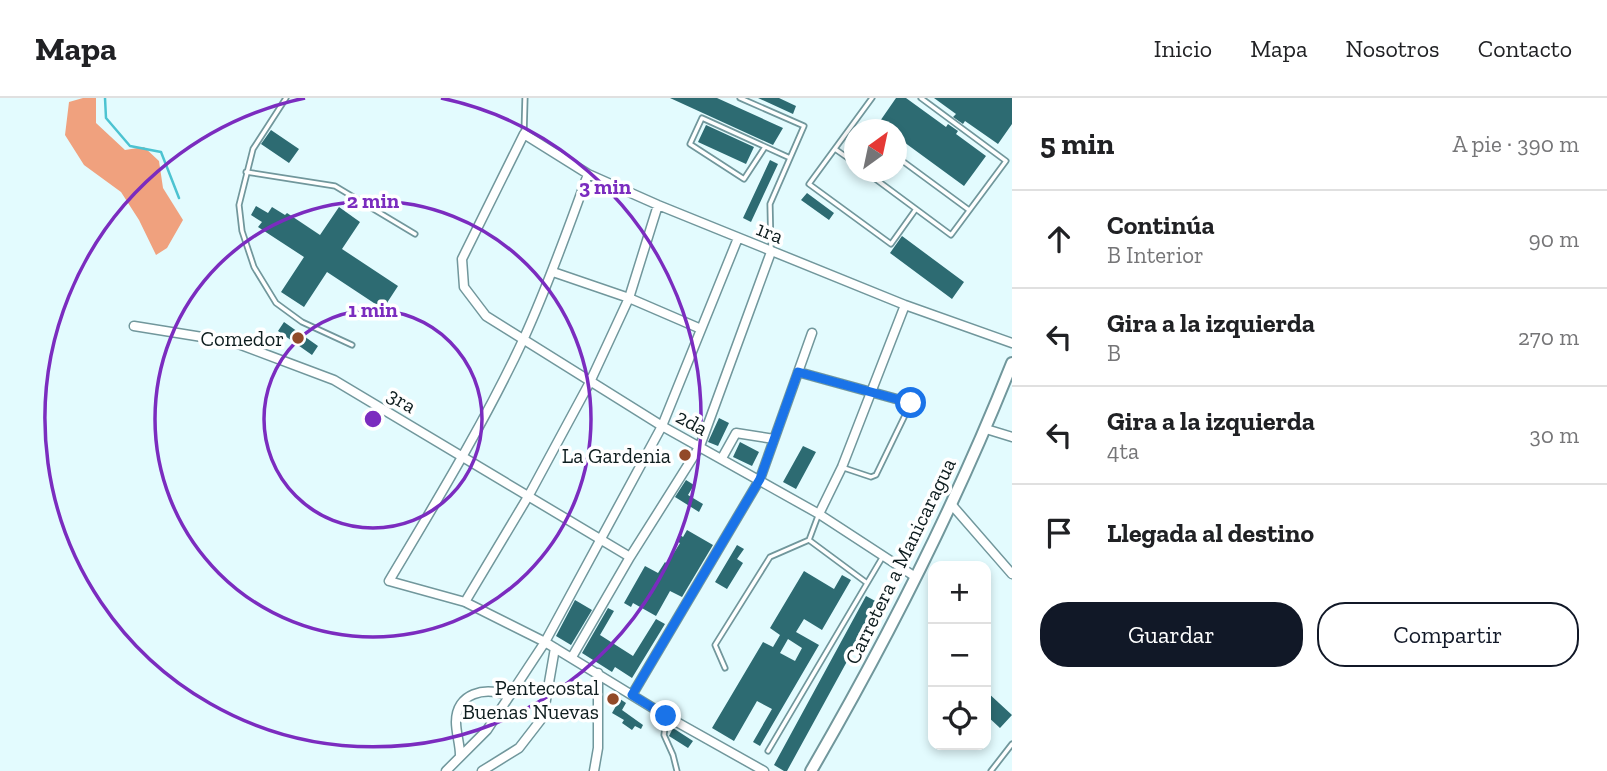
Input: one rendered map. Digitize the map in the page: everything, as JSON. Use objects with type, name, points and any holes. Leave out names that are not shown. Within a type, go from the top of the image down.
[{"type":"main road","name":"Carretera a Manicaragua","points":[[811,771],[868,672],[951,504],[986,429],[1012,363]]},
{"type":"street","name":"1ra","points":[[524,134],[588,174],[658,205],[905,305],[1012,343]]},
{"type":"street","name":"2da","points":[[524,134],[462,258],[464,287],[486,316],[522,341],[662,426],[819,514],[914,576]]},
{"type":"street","points":[[588,174],[553,272],[522,341],[463,456],[389,581],[466,602],[545,642],[666,716],[764,771]]},
{"type":"street","points":[[466,602],[590,382],[629,298],[658,205]]},
{"type":"street","points":[[446,771],[487,730],[545,642],[662,426],[738,238]]},
{"type":"street","points":[[572,657],[630,557],[700,446],[771,252]]},
{"type":"street","points":[[553,272],[629,298],[701,328]]},
{"type":"street","points":[[819,514],[842,467],[905,305]]},
{"type":"street","name":"3ra","points":[[134,326],[233,342],[334,380],[630,557]]},
{"type":"street","points":[[632,695],[760,479],[812,333]]},
{"type":"street","points":[[798,372],[911,403]]},
{"type":"street","points":[[986,429],[1012,437]]},
{"type":"street","points":[[722,458],[736,433],[774,439]]},
{"type":"street","points":[[951,504],[1012,574]]},
{"type":"street","points":[[482,771],[519,748],[543,717],[555,648]]},
{"type":"street","points":[[594,771],[598,748],[598,673]]},
{"type":"street","points":[[598,700],[617,687]]},
{"type":"street","points":[[460,755],[456,725],[461,704],[468,696],[482,691],[500,692],[508,696]]},
{"type":"lane","points":[[286,98],[253,149],[239,205],[242,231],[254,267],[276,303],[302,322],[352,345]]},
{"type":"lane","points":[[524,134],[525,98]]},
{"type":"lane","points":[[740,98],[804,126],[770,204],[771,252]]},
{"type":"lane","points":[[857,119],[872,98]]},
{"type":"lane","points":[[880,182],[951,234],[1006,161],[921,98]]},
{"type":"lane","points":[[765,147],[744,179],[690,144],[702,118],[790,158]]},
{"type":"lane","points":[[844,136],[809,184],[891,244],[916,209]]},
{"type":"lane","points":[[835,149],[844,155]]},
{"type":"lane","points":[[907,164],[969,210]]},
{"type":"lane","points":[[246,172],[335,186],[415,234]]},
{"type":"lane","points":[[842,467],[871,477],[876,475],[911,403]]},
{"type":"lane","points":[[725,668],[715,645],[770,557],[809,540],[819,514]]},
{"type":"lane","points":[[809,540],[867,583]]},
{"type":"lane","points":[[768,751],[883,556]]},
{"type":"lane","points":[[666,716],[664,736],[673,754],[677,771]]},
{"type":"lane","points":[[991,771],[1012,744]]},
{"type":"shaded area","points":[[96,98],[96,123],[125,150],[144,147],[159,161],[163,188],[183,220],[167,248],[156,255],[139,220],[121,192],[84,165],[65,135],[69,102]]},
{"type":"building","points":[[670,98],[717,98],[783,128],[773,145]]},
{"type":"building","points":[[758,98],[779,98],[796,106],[793,114]]},
{"type":"building","points":[[896,98],[906,98],[946,127],[948,124],[958,131],[956,134],[986,156],[964,186],[907,144],[907,119],[881,119]]},
{"type":"building","points":[[934,98],[1012,98],[1012,124],[998,144],[965,121],[963,124],[953,117],[956,114]]},
{"type":"building","points":[[706,125],[754,147],[746,164],[698,142]]},
{"type":"building","points":[[271,130],[299,149],[289,163],[261,144]]},
{"type":"building","points":[[770,160],[778,164],[751,222],[743,218]]},
{"type":"building","points":[[807,193],[834,213],[829,220],[801,200]]},
{"type":"building","points":[[256,206],[268,213],[272,207],[285,215],[287,213],[320,235],[339,207],[360,222],[342,249],[398,286],[383,309],[327,272],[304,307],[281,292],[304,257],[258,227],[262,222],[251,215]]},
{"type":"building","points":[[902,236],[964,282],[952,299],[890,253]]},
{"type":"building","name":"Comedor","points":[[284,322],[318,346],[312,355],[278,331]]},
{"type":"building","points":[[719,418],[729,423],[718,446],[708,442]]},
{"type":"building","points":[[740,442],[759,452],[752,466],[733,457]]},
{"type":"building","points":[[803,446],[816,452],[796,489],[783,482]]},
{"type":"building","points":[[686,480],[694,485],[688,495],[703,504],[699,512],[675,497]]},
{"type":"building","points":[[687,530],[713,545],[682,597],[670,591],[656,616],[633,603],[631,607],[624,603],[645,566],[658,573],[680,543],[676,541],[680,535],[683,537]]},
{"type":"building","points":[[737,545],[744,549],[737,559],[743,563],[727,589],[715,582]]},
{"type":"building","points":[[804,571],[834,589],[842,575],[851,580],[822,630],[804,619],[796,632],[819,645],[760,746],[753,742],[772,709],[757,701],[734,741],[712,728],[763,642],[773,647],[780,635],[770,628]],"holes":[[[788,639],[802,648],[795,661],[780,653]]]},
{"type":"building","points":[[866,596],[879,603],[787,771],[784,771],[774,765]]},
{"type":"building","points":[[575,600],[592,610],[571,645],[556,636]]},
{"type":"building","points":[[608,608],[614,611],[600,635],[633,656],[656,619],[665,624],[632,678],[615,667],[612,672],[582,653]]},
{"type":"building","points":[[991,696],[1012,715],[1000,728],[991,720]]},
{"type":"building","points":[[620,699],[626,703],[622,710],[643,725],[641,729],[635,726],[632,730],[622,723],[624,720],[612,713]]},
{"type":"building","points":[[673,728],[693,741],[688,748],[669,736]]},
{"type":"waterway","points":[[105,98],[106,118],[130,146],[161,152],[179,198]]},
{"type":"place","name":"Comedor","points":[[298,338]]},
{"type":"place","name":"La Gardenia","points":[[685,455]]},
{"type":"place","name":"Pentecostal Buenas Nuevas","points":[[613,699]]},
{"type":"route","points":[[666,716],[632,695],[760,479],[798,372],[911,403]]}]
